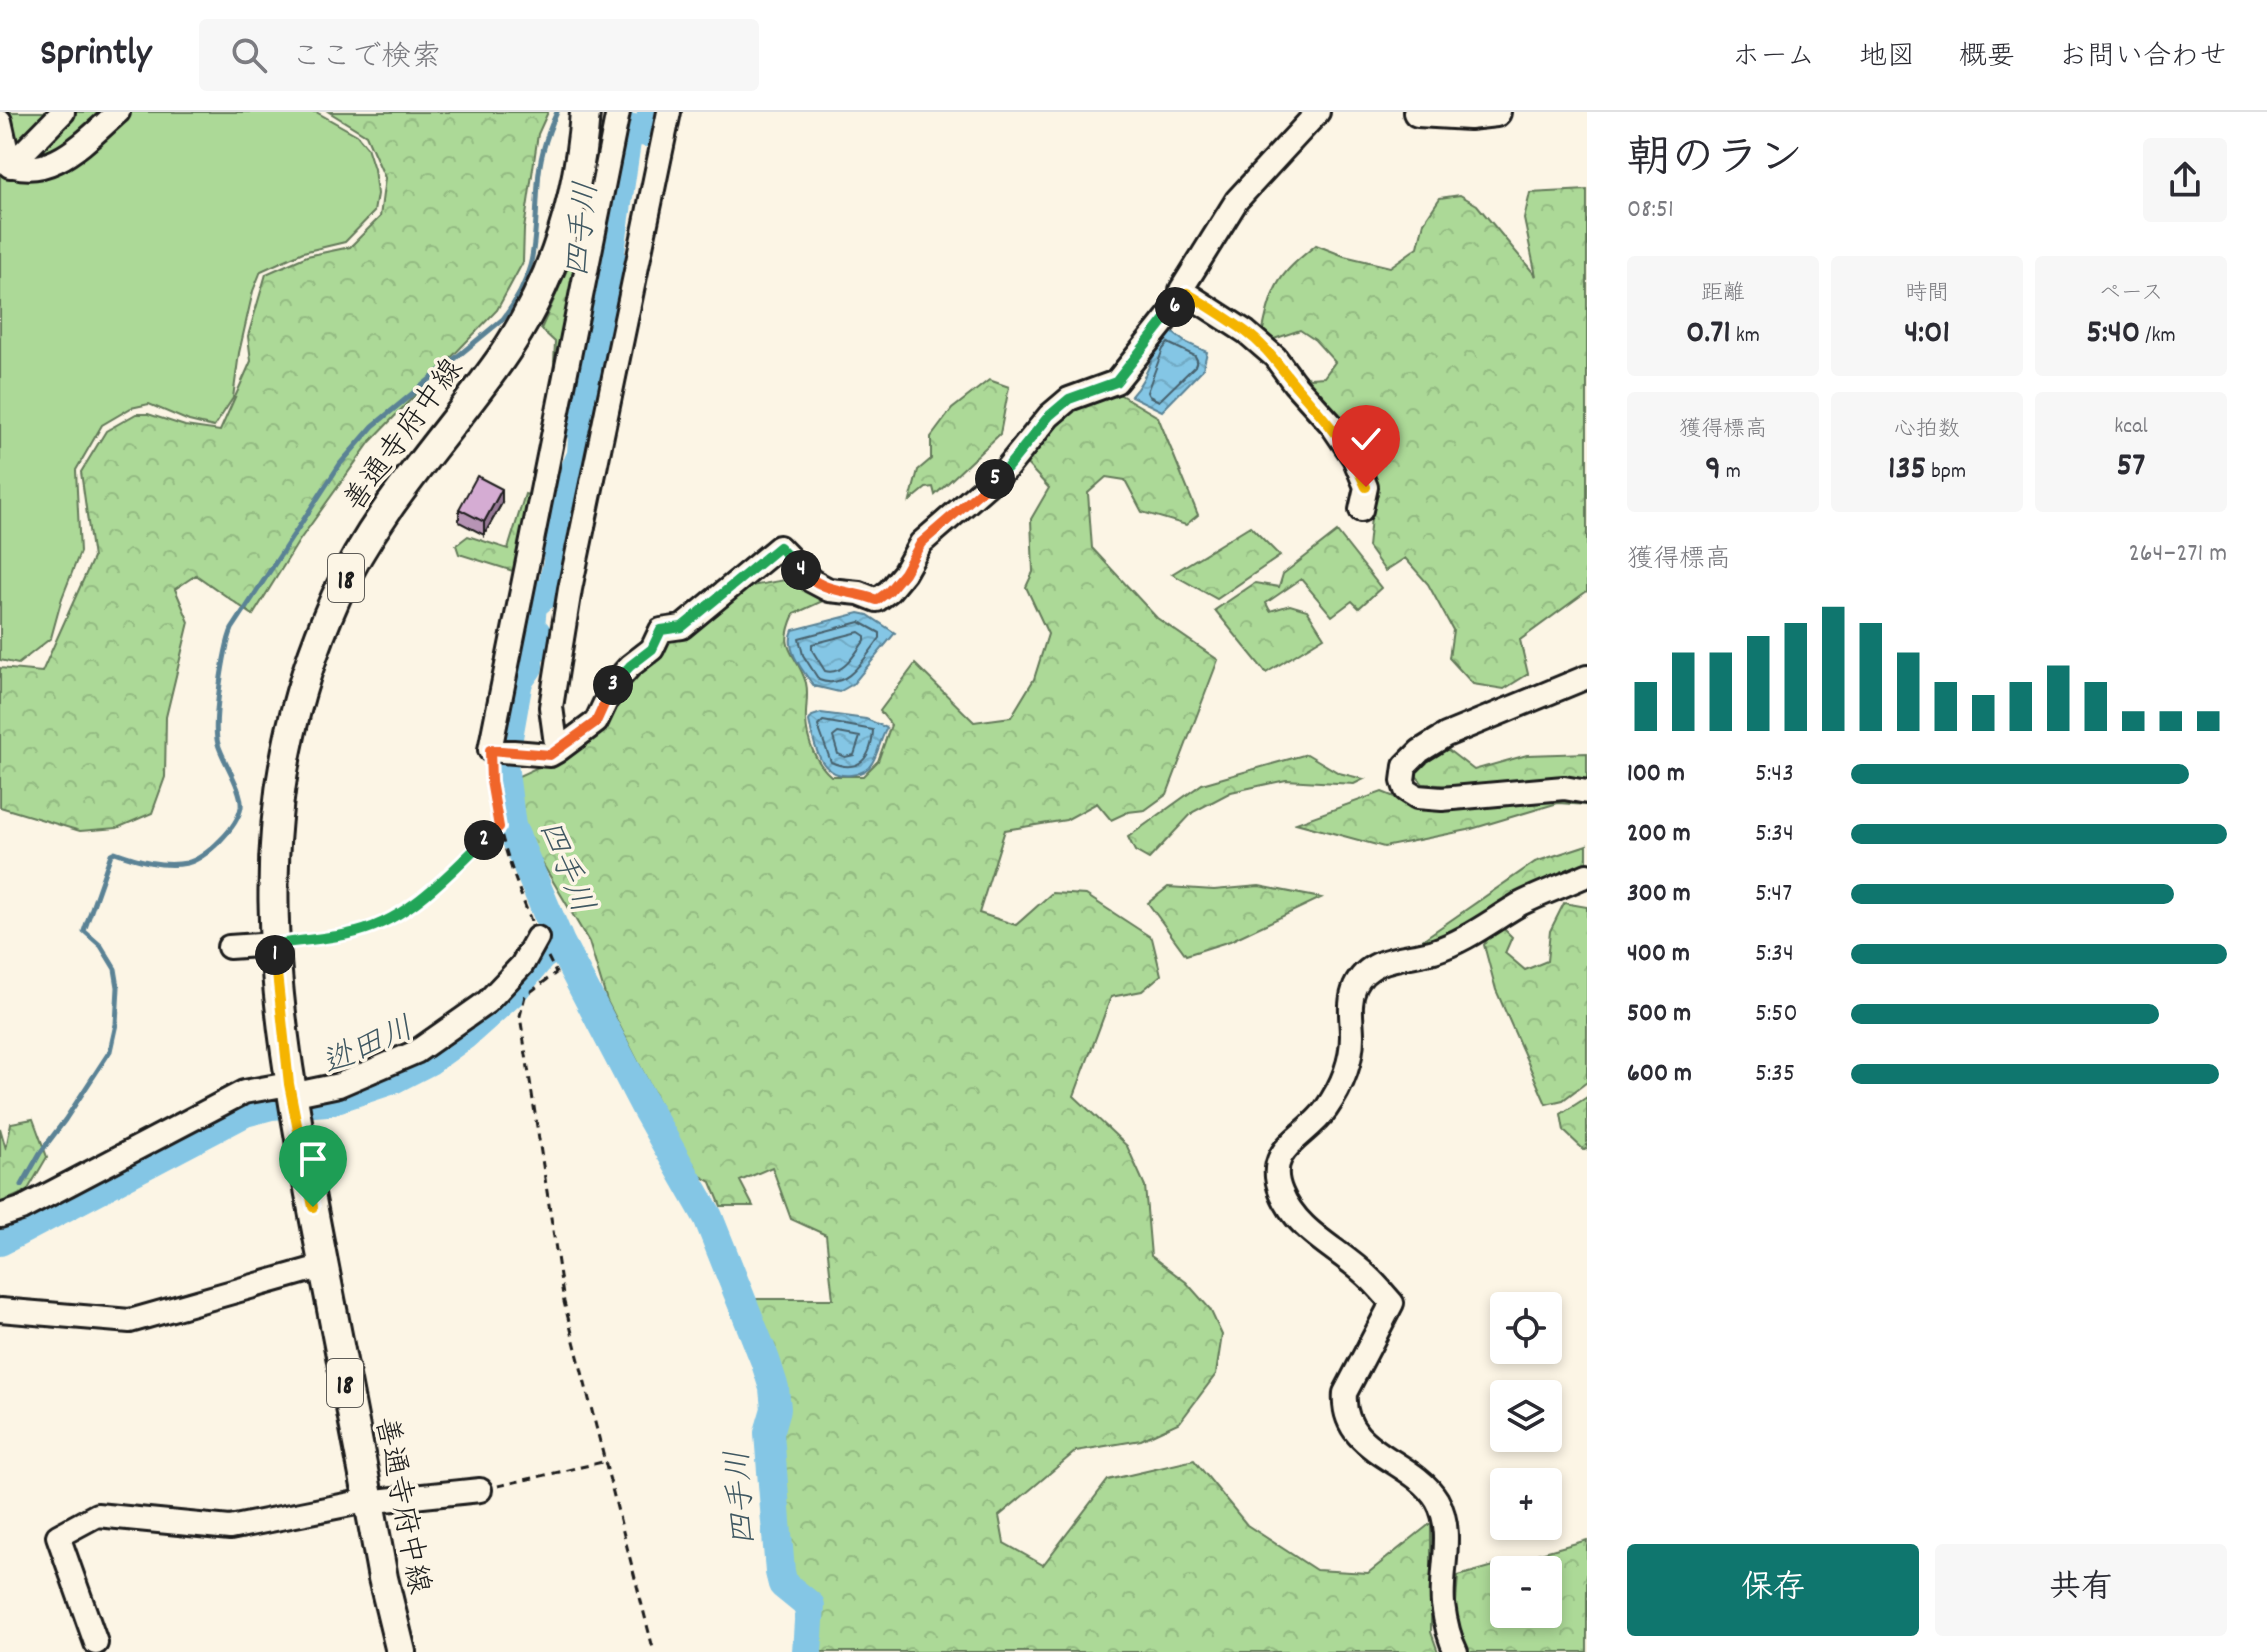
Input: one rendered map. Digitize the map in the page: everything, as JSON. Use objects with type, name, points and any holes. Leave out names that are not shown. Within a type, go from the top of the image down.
[{"type":"main road","name":"善通寺府中線","points":[[401,1652],[368,1501],[292,1098],[274,944],[273,854],[280,794],[301,695],[337,595],[385,510],[501,358],[550,271],[570,214],[581,157],[585,112]]},
{"type":"main road","points":[[1418,112],[1469,115],[1496,112]]},
{"type":"street","points":[[14,165],[63,112]]},
{"type":"street","points":[[14,165],[52,165],[70,154],[118,112]]},
{"type":"street","points":[[618,112],[493,750],[553,753],[596,722],[614,684],[630,666],[652,649],[661,630],[682,627],[779,547],[812,581],[829,590],[859,593],[877,600],[904,573],[921,543],[1007,468],[1049,416],[1069,399],[1116,382],[1187,293]]},
{"type":"street","points":[[553,753],[551,707],[570,589],[669,112]]},
{"type":"street","points":[[1318,112],[1237,200],[1181,290],[1246,332],[1275,357],[1331,424],[1354,458],[1366,487],[1361,510]]},
{"type":"street","points":[[0,121],[14,165]]},
{"type":"street","points":[[1587,677],[1446,735],[1420,751],[1405,766],[1403,781],[1406,790],[1417,797],[1442,799],[1564,788],[1587,792]]},
{"type":"street","points":[[1456,1652],[1443,1603],[1446,1527],[1440,1505],[1429,1487],[1366,1443],[1351,1428],[1344,1410],[1345,1393],[1392,1303],[1367,1276],[1304,1226],[1290,1210],[1280,1191],[1276,1172],[1279,1157],[1324,1112],[1345,1078],[1352,1039],[1351,1001],[1355,985],[1368,971],[1399,956],[1433,951],[1464,939],[1538,894],[1587,875]]},
{"type":"street","points":[[0,1216],[21,1209],[244,1092],[292,1098],[339,1085],[416,1052],[487,1002],[522,965],[537,938]]},
{"type":"street","points":[[229,947],[274,944]]},
{"type":"street","points":[[0,1310],[130,1321],[324,1266]]},
{"type":"street","points":[[96,1643],[58,1536],[97,1515],[230,1528],[368,1501],[480,1490]]},
{"type":"path","points":[[493,750],[491,781],[499,827],[511,870],[537,938]]},
{"type":"path","points":[[274,944],[350,934],[410,908],[499,827]]},
{"type":"path","points":[[549,960],[556,973],[525,996],[520,1016],[564,1302],[654,1652]]},
{"type":"path","points":[[480,1490],[607,1461]]},
{"type":"green space","points":[[0,112],[316,112],[357,135],[367,147],[377,194],[374,212],[345,242],[303,252],[261,271],[253,291],[239,353],[233,398],[214,427],[189,421],[149,404],[131,408],[102,425],[76,470],[80,552],[51,638],[18,664],[0,660]]},
{"type":"green space","points":[[329,112],[548,112],[538,134],[524,229],[523,262],[497,310],[370,442],[299,541],[253,615],[196,575],[175,589],[189,622],[166,717],[165,777],[152,813],[117,828],[80,831],[0,807],[0,668],[42,672],[93,558],[81,472],[106,431],[136,414],[148,414],[185,426],[220,431],[251,361],[248,336],[266,274],[307,256],[350,247],[380,217],[385,178],[366,135]]},
{"type":"green space","points":[[1587,190],[1587,591],[1520,640],[1528,674],[1504,689],[1473,684],[1449,658],[1453,630],[1428,584],[1405,558],[1385,571],[1368,547],[1376,468],[1300,374],[1310,378],[1324,377],[1335,362],[1315,340],[1300,330],[1271,340],[1263,330],[1266,314],[1279,281],[1316,245],[1344,256],[1390,267],[1418,247],[1424,222],[1440,198],[1460,195],[1477,205],[1536,276],[1524,219],[1530,193]]},
{"type":"green space","points":[[591,198],[603,231],[598,294],[577,386],[553,385],[555,342],[541,329],[573,256]]},
{"type":"green space","points":[[989,380],[1009,387],[1000,434],[935,495],[933,487],[926,488],[910,501],[918,470],[931,459],[931,437],[952,409]]},
{"type":"green space","points":[[1114,391],[1158,417],[1198,515],[1186,525],[1142,512],[1125,480],[1106,477],[1088,493],[1092,548],[1157,618],[1218,660],[1167,794],[1145,810],[1128,812],[1111,820],[1097,803],[1066,820],[1005,830],[979,913],[1016,925],[1052,893],[1086,895],[1152,938],[1161,975],[1142,991],[1111,997],[1074,1096],[1127,1146],[1145,1186],[1151,1256],[1186,1282],[1210,1309],[1222,1335],[1216,1374],[1180,1422],[1141,1440],[1076,1451],[999,1516],[1004,1543],[1043,1565],[1108,1480],[1194,1460],[1247,1525],[1316,1570],[1368,1573],[1431,1523],[1431,1632],[1438,1652],[816,1652],[819,1600],[789,1576],[777,1433],[785,1408],[767,1338],[744,1299],[833,1299],[826,1235],[791,1219],[772,1167],[740,1181],[753,1206],[721,1206],[711,1182],[694,1172],[607,1001],[589,942],[519,824],[512,779],[543,765],[666,639],[740,588],[801,577],[827,599],[794,614],[787,636],[790,650],[806,683],[806,721],[810,744],[831,776],[863,776],[878,761],[891,725],[880,711],[915,664],[974,722],[1011,717],[1034,679],[1048,634],[1026,587],[1033,572],[1031,519],[1049,488],[1025,462],[1071,407]]},
{"type":"green space","points":[[525,494],[536,497],[513,571],[459,554],[456,545],[468,536],[508,549]]},
{"type":"green space","points":[[1250,526],[1280,556],[1217,599],[1172,574]]},
{"type":"green space","points":[[1337,532],[1381,588],[1359,608],[1352,601],[1332,616],[1301,579],[1266,603],[1270,611],[1290,605],[1307,610],[1324,637],[1266,673],[1215,610],[1255,583],[1279,587],[1283,574]]},
{"type":"green space","points":[[1447,749],[1474,770],[1527,755],[1587,753],[1587,778],[1453,786],[1423,784],[1415,774],[1422,760]]},
{"type":"green space","points":[[1307,754],[1339,773],[1364,779],[1354,784],[1286,780],[1231,792],[1193,812],[1149,859],[1135,851],[1128,837],[1202,784]]},
{"type":"green space","points":[[1382,792],[1424,809],[1578,798],[1587,801],[1587,805],[1558,803],[1468,830],[1384,847],[1296,823]]},
{"type":"green space","points":[[1587,845],[1587,867],[1446,938],[1415,945],[1535,862]]},
{"type":"green space","points":[[1259,886],[1321,898],[1230,941],[1186,955],[1148,903],[1168,887],[1214,890]]},
{"type":"green space","points":[[1564,903],[1587,907],[1587,1082],[1563,1100],[1546,1104],[1496,990],[1484,945],[1492,931],[1502,927],[1512,937],[1505,953],[1525,970],[1547,961],[1550,931]]},
{"type":"green space","points":[[1587,1097],[1587,1149],[1584,1150],[1564,1131],[1561,1114]]},
{"type":"green space","points":[[33,1119],[47,1157],[27,1191],[0,1203],[0,1128],[6,1149],[11,1123]]},
{"type":"green space","points":[[1587,1540],[1587,1652],[1468,1652],[1455,1615],[1458,1576],[1490,1567],[1490,1628],[1562,1628],[1562,1556],[1530,1556]]},
{"type":"water","points":[[1169,330],[1207,352],[1203,369],[1162,411],[1131,396]]},
{"type":"water","points":[[859,613],[868,615],[895,633],[853,684],[839,692],[814,686],[793,652],[793,630]]},
{"type":"water","points":[[821,713],[866,719],[887,728],[874,759],[863,772],[840,775],[825,766],[816,750],[809,721],[812,716]]},
{"type":"building","points":[[477,476],[502,489],[484,522],[459,509]]},
{"type":"waterway","points":[[22,1185],[40,1153],[110,1051],[116,1024],[118,987],[115,969],[101,946],[84,931],[111,854],[115,852],[159,864],[187,863],[212,848],[239,815],[241,800],[218,744],[217,734],[220,686],[232,629],[340,464],[373,426],[503,319],[515,302],[529,270],[535,238],[540,165],[557,112]]},
{"type":"waterway","name":"四手川","points":[[652,112],[651,126],[647,132],[628,128],[610,251],[612,288],[590,373],[589,403],[578,415],[578,427],[583,434],[582,455],[573,475],[565,517],[553,521],[552,542],[559,557],[553,587],[532,605],[530,626],[541,639],[537,647],[528,653],[528,667],[518,681],[503,765],[511,826],[560,943],[646,1108],[708,1217],[765,1360],[774,1388],[776,1409],[769,1433],[780,1572],[783,1584],[810,1606],[807,1652]]},
{"type":"waterway","name":"迯田川","points":[[0,1241],[245,1112],[271,1105],[327,1101],[393,1079],[428,1061],[464,1035],[511,993],[541,956],[560,943]]},
{"type":"route","points":[[313,1207],[289,1084],[274,944],[350,934],[410,908],[499,827],[491,781],[490,750],[550,755],[569,743],[596,722],[614,684],[630,666],[652,649],[661,630],[682,627],[779,547],[812,581],[829,590],[859,593],[877,600],[904,573],[921,543],[1007,468],[1049,416],[1069,399],[1116,382],[1187,293],[1246,332],[1275,357],[1331,424],[1354,458],[1366,487]]}]
